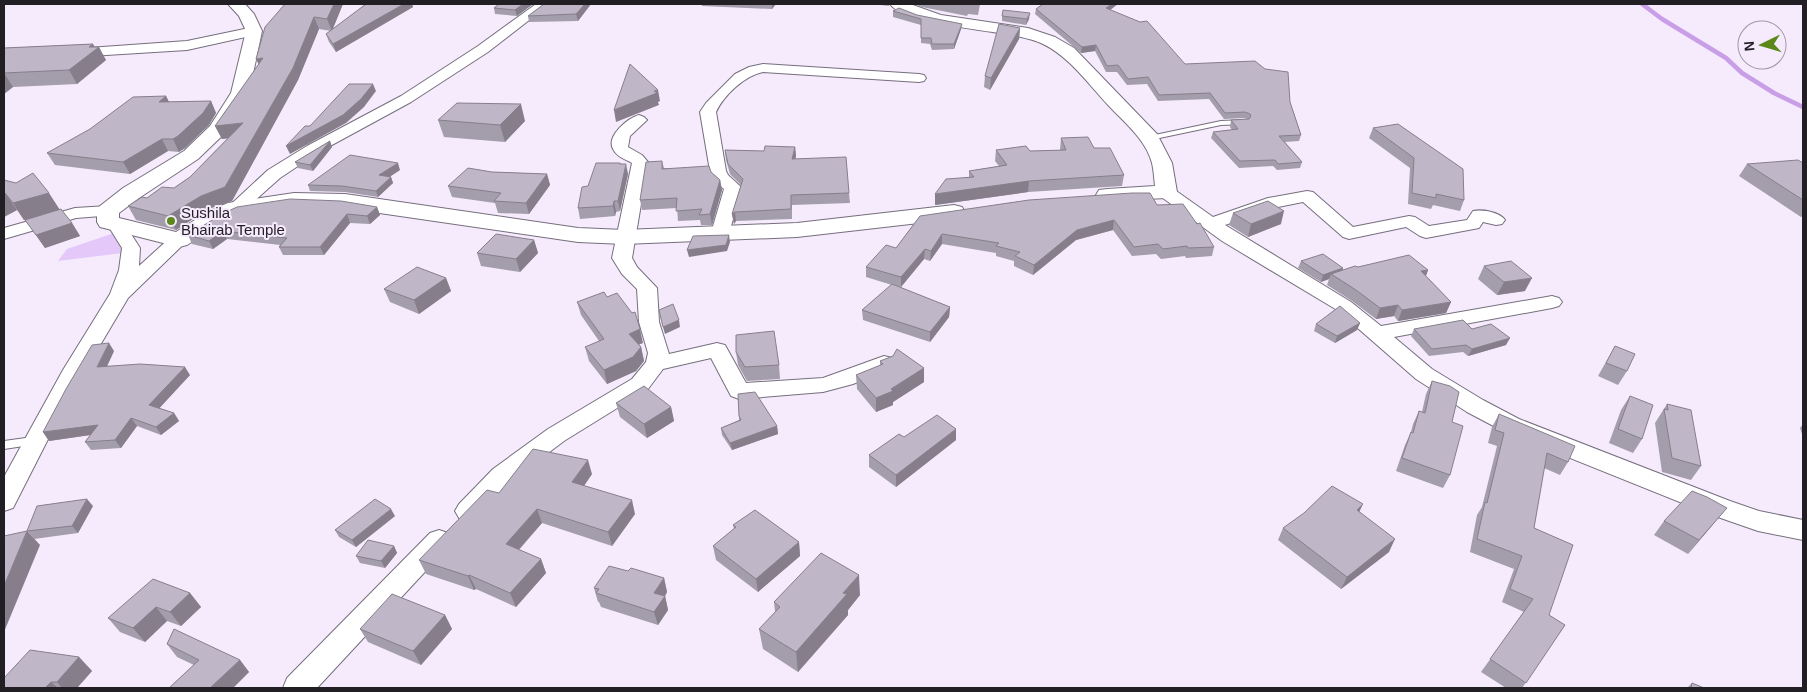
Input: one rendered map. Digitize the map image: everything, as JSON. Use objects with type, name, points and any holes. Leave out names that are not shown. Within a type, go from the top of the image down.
[{"type":"street","points":[[112,217],[131,193],[191,155],[217,130],[240,93],[254,31],[246,14],[236,4]]},
{"type":"street","points":[[236,208],[274,174],[314,149],[406,99],[483,49],[544,4]]},
{"type":"street","points":[[898,4],[916,13],[932,17],[1024,31],[1056,43],[1086,68],[1150,138],[1162,163],[1166,192]]},
{"type":"street","points":[[56,54],[175,48],[223,41],[254,31]]},
{"type":"street","points":[[720,233],[733,188],[720,177],[718,171],[708,112],[711,106],[743,73],[754,68],[763,68],[919,78]]},
{"type":"street","points":[[298,688],[502,475],[556,435],[640,384],[656,364],[659,353],[649,322],[647,288],[629,270],[622,258],[624,237],[640,162],[635,157],[623,152],[620,149],[620,143],[627,129],[639,120]]},
{"type":"street","points":[[1084,197],[1166,192],[1264,259],[1344,306],[1424,374],[1475,406],[1511,425],[1721,508],[1758,521],[1803,530]]},
{"type":"street","points":[[1211,224],[1274,202],[1307,196],[1349,233],[1409,221],[1426,232],[1473,224],[1479,214],[1496,220]]},
{"type":"street","points":[[120,294],[179,240],[217,216],[236,208],[294,199],[345,200],[578,235],[624,237],[806,229],[888,221],[972,209]]},
{"type":"street","points":[[4,234],[76,213],[112,217],[179,240]]},
{"type":"street","points":[[4,501],[33,441],[84,349],[120,294],[129,270],[131,248],[112,217]]},
{"type":"street","points":[[1376,334],[1552,302]]},
{"type":"street","points":[[656,364],[717,350],[739,391],[746,391],[823,384],[844,379],[884,363]]},
{"type":"lane","points":[[1150,138],[1221,123],[1244,122]]},
{"type":"lane","points":[[4,445],[33,441]]},
{"type":"shaded area","points":[[114,233],[123,253],[58,261],[67,249]]},
{"type":"building","points":[[285,4],[334,4],[327,19],[314,17],[293,68],[225,187],[201,196],[168,216],[128,206],[142,197],[147,198],[162,187],[174,188],[190,177],[243,123],[215,126],[263,58],[256,59],[265,27]]},
{"type":"building","points":[[366,4],[404,4],[333,44],[326,34]]},
{"type":"building","points":[[499,4],[523,4],[515,10],[494,8]]},
{"type":"building","points":[[544,4],[585,4],[576,14],[528,16]]},
{"type":"building","points":[[1043,4],[1112,4],[1106,8],[1140,22],[1147,21],[1185,64],[1255,61],[1265,69],[1288,72],[1290,102],[1301,135],[1279,136],[1302,162],[1278,164],[1275,160],[1240,161],[1213,132],[1238,129],[1231,120],[1249,119],[1250,114],[1245,112],[1225,113],[1210,93],[1159,95],[1148,77],[1128,79],[1118,65],[1107,66],[1096,45],[1082,47],[1036,9]]},
{"type":"building","points":[[899,8],[917,15],[962,24],[954,44],[932,44],[931,38],[921,38],[921,19],[893,11]]},
{"type":"building","points":[[1003,10],[1030,13],[1027,19],[1002,16]]},
{"type":"building","points":[[999,24],[1020,28],[991,78],[985,76]]},
{"type":"building","points":[[93,44],[89,47],[99,47],[69,70],[4,73],[4,48]]},
{"type":"building","points":[[630,64],[658,90],[654,91],[657,93],[614,110]]},
{"type":"building","points":[[349,84],[373,84],[361,99],[343,115],[286,146],[305,126],[310,126]]},
{"type":"building","points":[[166,96],[159,102],[211,101],[203,113],[178,136],[173,139],[162,139],[123,162],[47,153],[90,129],[133,97]]},
{"type":"building","points":[[457,103],[521,104],[500,125],[438,120]]},
{"type":"building","points":[[1398,124],[1463,169],[1464,200],[1436,194],[1436,198],[1412,193],[1414,158],[1373,128]]},
{"type":"building","points":[[1088,137],[1094,148],[1110,148],[1124,175],[1029,181],[935,194],[946,179],[974,177],[969,171],[1007,165],[996,150],[1026,146],[1030,151],[1066,150],[1061,138]]},
{"type":"building","points":[[330,141],[310,165],[295,162]]},
{"type":"building","points":[[765,146],[795,147],[792,159],[846,157],[849,193],[791,195],[791,209],[735,212],[732,214],[743,179],[728,164],[725,150],[764,151]]},
{"type":"building","points":[[350,155],[398,163],[379,175],[391,177],[376,191],[342,186],[308,185]]},
{"type":"building","points":[[1798,160],[1803,163],[1803,200],[1747,164]]},
{"type":"building","points":[[662,161],[662,169],[709,166],[711,172],[720,180],[710,214],[699,215],[702,209],[676,211],[677,198],[640,200],[646,162]]},
{"type":"building","points":[[596,163],[626,164],[618,201],[614,201],[613,206],[578,208],[582,187],[588,186]]},
{"type":"building","points":[[468,168],[492,172],[547,174],[526,203],[494,201],[501,193],[448,186]]},
{"type":"building","points":[[33,173],[49,193],[13,203],[4,194],[4,180],[16,183]]},
{"type":"building","points":[[1150,193],[1157,205],[1183,204],[1197,224],[1200,223],[1214,247],[1188,248],[1187,246],[1163,249],[1158,244],[1134,247],[1114,220],[1077,230],[1034,265],[1015,256],[1020,252],[996,246],[999,243],[942,234],[931,251],[925,249],[901,277],[866,267],[886,245],[896,248],[920,216],[1029,200]]},
{"type":"building","points":[[290,199],[341,201],[377,207],[367,216],[347,214],[320,247],[279,247],[287,238],[223,231],[209,241],[188,235],[237,207]]},
{"type":"building","points":[[1268,201],[1284,211],[1251,224],[1233,213]]},
{"type":"building","points":[[61,209],[72,223],[36,235],[25,220]]},
{"type":"building","points":[[496,234],[534,240],[516,259],[477,253]]},
{"type":"building","points":[[729,235],[726,245],[687,250],[693,236]]},
{"type":"building","points":[[1323,254],[1343,268],[1323,275],[1301,261]]},
{"type":"building","points":[[1409,255],[1428,270],[1421,271],[1451,302],[1402,310],[1398,305],[1380,308],[1331,274],[1355,266],[1358,267]]},
{"type":"building","points":[[1511,261],[1532,278],[1504,282],[1484,266]]},
{"type":"building","points":[[417,267],[446,278],[414,300],[384,289]]},
{"type":"building","points":[[892,284],[950,307],[930,332],[862,310]]},
{"type":"building","points":[[604,292],[607,297],[617,293],[632,313],[635,312],[640,329],[629,334],[641,347],[633,357],[604,370],[585,347],[604,339],[577,302]]},
{"type":"building","points":[[673,304],[679,320],[663,327],[659,310]]},
{"type":"building","points":[[1340,306],[1360,323],[1337,336],[1316,324]]},
{"type":"building","points":[[1463,320],[1472,329],[1491,324],[1510,338],[1472,349],[1466,345],[1432,349],[1414,329]]},
{"type":"building","points":[[774,331],[779,365],[745,367],[736,352],[736,335]]},
{"type":"building","points":[[109,343],[97,367],[140,364],[185,367],[149,405],[174,413],[156,427],[131,418],[115,440],[85,442],[98,425],[43,432],[92,345]]},
{"type":"building","points":[[1615,346],[1635,354],[1627,371],[1606,363]]},
{"type":"building","points":[[897,349],[924,368],[891,389],[893,391],[876,398],[856,375],[883,364],[880,361],[893,356]]},
{"type":"building","points":[[1432,381],[1450,386],[1459,392],[1452,422],[1463,426],[1450,475],[1402,458],[1411,432],[1413,433],[1419,411],[1425,413]]},
{"type":"building","points":[[644,386],[671,407],[644,424],[616,403]]},
{"type":"building","points":[[755,392],[777,426],[730,443],[721,428],[741,420],[739,416],[738,394]]},
{"type":"building","points":[[1630,396],[1653,405],[1642,439],[1618,429]]},
{"type":"building","points":[[1667,404],[1691,410],[1701,466],[1672,458],[1664,409],[1668,410]]},
{"type":"building","points":[[1499,414],[1575,446],[1568,462],[1547,453],[1534,528],[1573,545],[1549,615],[1565,625],[1526,683],[1490,659],[1533,599],[1510,589],[1522,556],[1477,539],[1504,433],[1495,430]]},
{"type":"building","points":[[937,415],[956,429],[896,475],[869,455],[899,434],[904,437]]},
{"type":"building","points":[[533,449],[588,460],[572,482],[632,500],[608,532],[537,509],[506,544],[541,559],[510,593],[469,575],[419,560],[487,490],[499,493]]},
{"type":"building","points":[[1332,486],[1363,504],[1357,510],[1395,539],[1347,577],[1283,528],[1304,513]]},
{"type":"building","points":[[1692,491],[1727,508],[1699,540],[1664,521]]},
{"type":"building","points":[[87,499],[72,526],[27,531],[37,506]]},
{"type":"building","points":[[375,499],[391,509],[352,540],[335,530]]},
{"type":"building","points":[[755,510],[799,542],[756,579],[713,546],[736,527],[733,525]]},
{"type":"building","points":[[27,531],[4,586],[4,536]]},
{"type":"building","points":[[368,540],[394,546],[381,561],[356,556]]},
{"type":"building","points":[[821,553],[859,575],[843,593],[847,594],[796,652],[759,629],[780,607],[774,602]]},
{"type":"building","points":[[609,566],[628,571],[631,568],[664,578],[654,593],[665,596],[654,612],[596,593],[599,589],[594,588]]},
{"type":"building","points":[[153,579],[190,593],[170,612],[156,607],[133,628],[108,618]]},
{"type":"building","points":[[392,594],[445,615],[413,651],[360,629]]},
{"type":"building","points":[[174,629],[240,660],[210,688],[169,688],[199,660],[167,644]]},
{"type":"building","points":[[30,650],[79,657],[57,682],[51,682],[45,688],[4,688],[4,678]]},
{"type":"building","points":[[1692,683],[1704,688],[1691,688]]},
{"type":"waterway","points":[[1642,4],[1662,19],[1726,58],[1742,73],[1774,93],[1803,107]]},
{"type":"place","name":"Sushila Bhairab Temple","points":[[171,221]]}]
